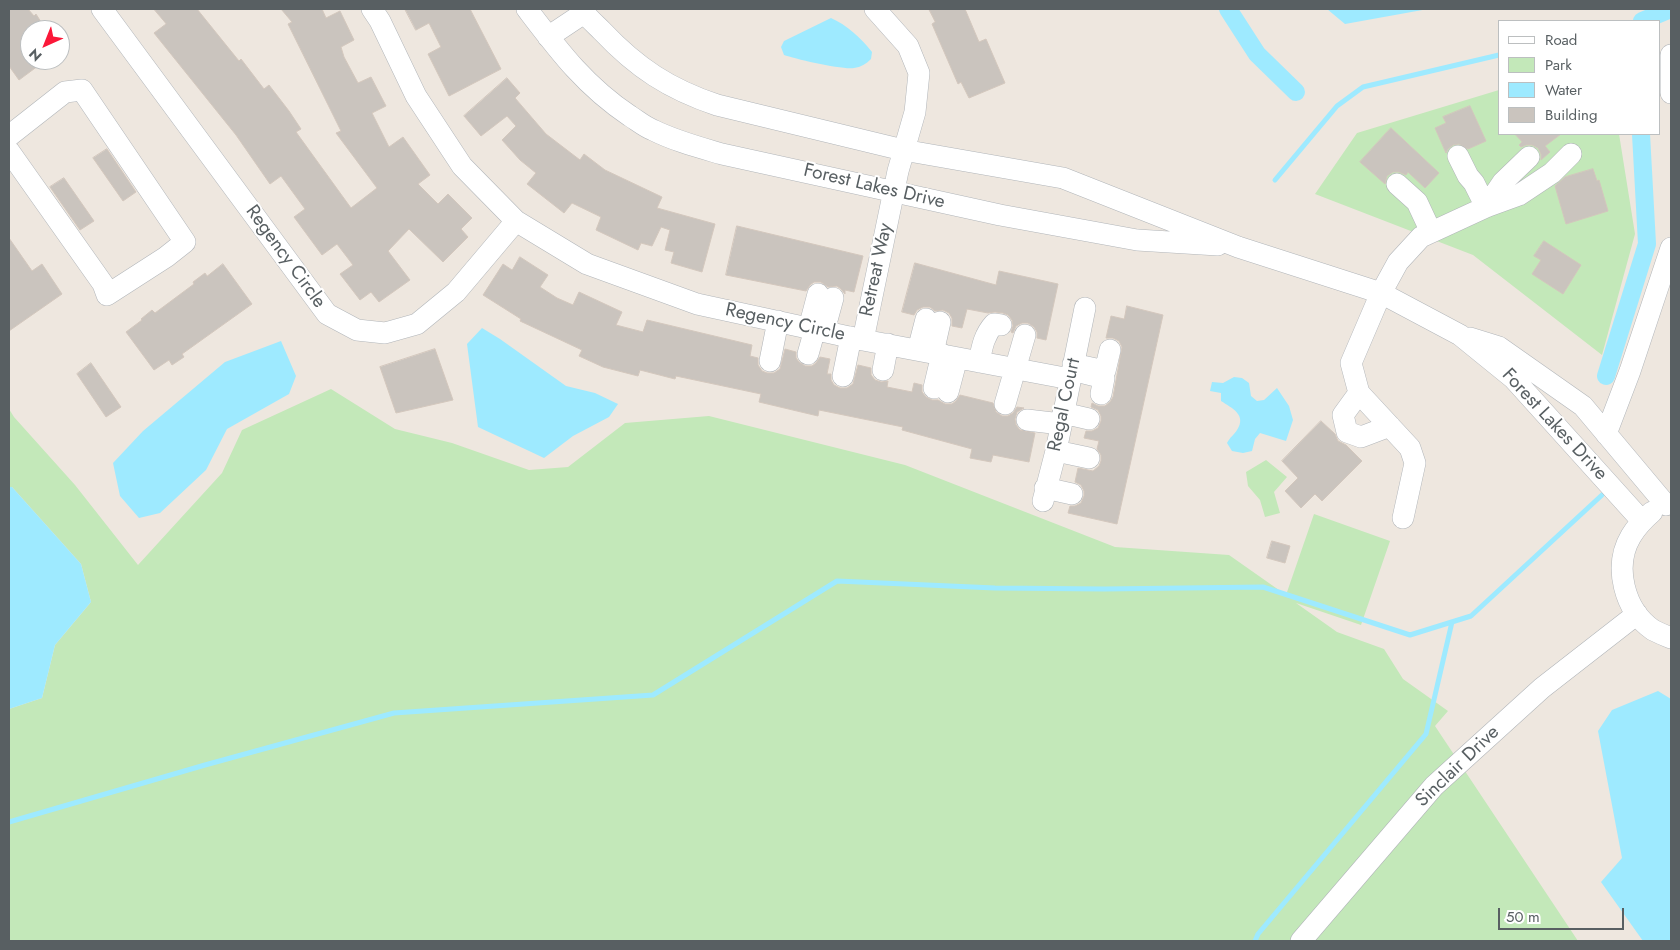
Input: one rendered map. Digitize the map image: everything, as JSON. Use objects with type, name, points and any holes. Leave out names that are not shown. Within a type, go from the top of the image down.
[{"type":"street","name":"Regency Circle","points":[[102,9],[327,314],[357,330],[385,333],[417,324],[456,292],[516,221]]},
{"type":"street","name":"Regency Circle","points":[[372,9],[380,21],[416,96],[462,166],[516,221],[587,264],[697,304],[778,322],[1015,369],[1072,371]]},
{"type":"street","name":"Forest Lakes Drive","points":[[527,9],[556,49],[578,73],[610,102],[652,130],[682,142],[722,154],[896,182],[1000,215],[1137,240],[1238,246]]},
{"type":"street","name":"Retreat Way","points":[[844,376],[857,338],[903,150],[915,112],[919,73],[908,46],[875,9]]},
{"type":"street","name":"Forest Lakes Drive","points":[[548,36],[583,11],[612,42],[661,81],[692,96],[717,105],[903,150],[1063,178],[1238,246],[1381,293],[1460,335],[1499,347],[1583,406],[1668,504]]},
{"type":"street","points":[[1671,55],[1671,93]]},
{"type":"street","points":[[9,136],[65,92],[82,90],[185,242],[166,257],[107,295],[103,284],[9,151]]},
{"type":"street","points":[[1403,518],[1415,463],[1410,448],[1359,393],[1351,363],[1381,293],[1398,262],[1421,237],[1486,207],[1519,195],[1552,173],[1571,154]]},
{"type":"street","points":[[1458,156],[1486,207]]},
{"type":"street","points":[[1486,207],[1503,182],[1529,157]]},
{"type":"street","points":[[1397,184],[1418,202],[1431,232]]},
{"type":"street","points":[[1606,434],[1630,371],[1671,248]]},
{"type":"street","points":[[808,354],[825,296]]},
{"type":"street","name":"Regal Court","points":[[1072,494],[1044,494],[1056,451],[1085,308]]},
{"type":"street","points":[[933,321],[941,390]]},
{"type":"street","points":[[770,361],[778,322]]},
{"type":"street","points":[[979,362],[987,332],[994,324],[1001,325]]},
{"type":"street","points":[[1005,404],[1025,335]]},
{"type":"street","name":"Forest Lakes Drive","points":[[1460,335],[1513,378],[1642,521]]},
{"type":"street","points":[[883,370],[888,344]]},
{"type":"street","points":[[1072,371],[1105,370],[1110,350]]},
{"type":"street","points":[[1072,371],[1104,378],[1101,394]]},
{"type":"street","points":[[1359,393],[1343,415],[1347,432],[1361,437],[1390,426]]},
{"type":"street","points":[[1027,420],[1089,418]]},
{"type":"street","points":[[1056,451],[1089,458]]},
{"type":"street","points":[[1668,504],[1653,512],[1642,521],[1630,537],[1624,556],[1622,576],[1627,596],[1637,614],[1653,630],[1671,638]]},
{"type":"street","name":"Sinclair Drive","points":[[1301,941],[1434,786],[1542,688],[1637,614]]},
{"type":"green space","points":[[1498,90],[1498,135],[1619,135],[1635,234],[1602,355],[1473,255],[1315,194],[1357,133]]},
{"type":"green space","points":[[331,389],[395,429],[452,443],[529,470],[568,467],[625,423],[709,416],[905,465],[1115,547],[1229,555],[1286,595],[1314,514],[1390,541],[1361,625],[1296,603],[1337,632],[1384,649],[1403,679],[1448,711],[1435,726],[1578,941],[9,941],[9,709],[42,698],[55,645],[91,602],[81,564],[12,487],[9,487],[9,409],[75,485],[138,565],[222,473],[242,430]]},
{"type":"green space","points":[[1266,460],[1287,477],[1274,492],[1280,513],[1265,517],[1260,500],[1248,486],[1246,472]]},
{"type":"water","points":[[1327,9],[1428,9],[1345,24]]},
{"type":"water","points":[[831,18],[848,28],[868,47],[872,52],[869,61],[859,67],[848,68],[819,64],[784,55],[781,47],[784,41]]},
{"type":"water","points":[[482,328],[566,386],[595,393],[618,404],[609,417],[573,436],[544,458],[478,427],[467,344]]},
{"type":"water","points":[[281,341],[296,376],[289,394],[227,429],[206,470],[160,513],[139,518],[120,496],[113,463],[143,431],[225,362]]},
{"type":"water","points":[[1234,377],[1242,378],[1249,383],[1251,396],[1257,401],[1264,400],[1277,388],[1289,406],[1293,420],[1286,441],[1260,433],[1255,439],[1252,451],[1243,453],[1232,451],[1227,443],[1240,425],[1239,416],[1234,409],[1221,401],[1221,393],[1210,391],[1212,382],[1223,383]]},
{"type":"water","points":[[9,487],[12,487],[81,564],[91,602],[55,645],[42,698],[9,709]]},
{"type":"water","points":[[1658,691],[1671,699],[1671,941],[1643,941],[1601,882],[1622,858],[1598,731],[1612,710]]},
{"type":"building","points":[[9,9],[28,9],[34,16],[36,14],[40,20],[20,20],[20,70],[32,70],[19,80],[9,66]]},
{"type":"building","points":[[154,9],[197,9],[239,61],[241,59],[264,89],[269,85],[301,129],[296,132],[351,208],[377,188],[336,133],[341,131],[288,24],[292,22],[281,9],[322,9],[326,18],[340,11],[354,40],[341,47],[344,57],[358,83],[371,77],[386,106],[372,113],[389,147],[403,137],[430,175],[418,184],[438,204],[448,194],[472,218],[461,229],[468,237],[443,262],[409,229],[388,251],[410,280],[379,302],[371,292],[360,300],[340,274],[353,265],[337,244],[322,255],[294,217],[305,209],[281,176],[270,184],[236,135],[154,33],[166,24]]},
{"type":"building","points":[[405,9],[470,9],[501,69],[449,96],[428,54],[441,47],[429,23],[416,30]]},
{"type":"building","points":[[929,9],[965,9],[979,42],[986,39],[1005,83],[969,98],[961,82],[958,84],[932,24],[935,22]]},
{"type":"building","points":[[507,78],[520,93],[515,98],[546,134],[580,160],[584,154],[605,170],[662,197],[657,208],[715,224],[702,272],[671,263],[674,252],[665,250],[670,230],[661,227],[652,246],[641,243],[638,250],[596,230],[601,217],[572,203],[564,213],[527,184],[536,173],[520,160],[502,140],[516,126],[507,116],[481,136],[464,116]]},
{"type":"building","points":[[1470,106],[1486,141],[1468,149],[1459,144],[1453,145],[1446,153],[1435,128],[1446,123],[1443,117]]},
{"type":"building","points":[[1391,128],[1439,173],[1425,188],[1408,172],[1406,175],[1393,172],[1387,176],[1385,184],[1360,162]]},
{"type":"building","points":[[1516,135],[1560,135],[1545,146],[1550,152],[1541,160],[1538,148],[1532,145],[1521,147],[1519,145],[1522,142]]},
{"type":"building","points":[[107,149],[136,192],[123,201],[93,158]]},
{"type":"building","points":[[1593,169],[1597,181],[1599,180],[1608,211],[1566,224],[1555,186],[1565,177]]},
{"type":"building","points":[[64,178],[94,221],[80,230],[50,187]]},
{"type":"building","points":[[737,226],[863,256],[854,292],[845,290],[845,294],[837,286],[828,287],[821,282],[814,282],[806,291],[726,275]]},
{"type":"building","points":[[9,238],[32,271],[42,264],[62,294],[9,331]]},
{"type":"building","points":[[1544,241],[1581,265],[1563,294],[1532,274],[1541,260],[1534,256]]},
{"type":"building","points":[[520,257],[548,275],[540,287],[557,298],[573,305],[579,292],[622,312],[616,325],[643,332],[647,320],[752,345],[750,356],[758,358],[758,365],[762,371],[767,373],[774,373],[780,369],[785,349],[796,352],[796,358],[805,366],[812,366],[820,357],[830,359],[827,374],[831,374],[831,380],[834,385],[840,388],[847,388],[853,384],[858,365],[871,368],[871,375],[875,380],[881,382],[888,381],[887,387],[912,392],[914,383],[922,385],[922,392],[926,397],[945,404],[952,404],[960,395],[993,403],[996,412],[1002,416],[1008,416],[1013,413],[1017,407],[1024,408],[1017,412],[1015,419],[1016,425],[1020,430],[1035,433],[1029,462],[993,455],[991,462],[970,458],[972,449],[902,430],[903,427],[819,410],[818,416],[759,402],[761,394],[676,376],[675,379],[640,370],[638,376],[603,367],[579,356],[582,350],[520,321],[521,319],[483,295],[503,264],[512,270]]},
{"type":"building","points":[[915,263],[996,285],[999,271],[1058,284],[1046,340],[1037,338],[1037,332],[1034,327],[1028,323],[1016,326],[1013,333],[1011,332],[1012,320],[1003,313],[988,313],[967,309],[962,328],[952,326],[952,318],[949,313],[943,310],[935,311],[930,307],[923,307],[917,310],[914,315],[902,312]]},
{"type":"building","points":[[223,264],[252,304],[182,354],[184,357],[172,365],[169,360],[154,370],[126,332],[152,310],[155,313],[194,284],[193,282],[205,273],[207,276]]},
{"type":"building","points":[[1127,306],[1163,315],[1117,524],[1068,513],[1070,506],[1081,503],[1084,496],[1081,485],[1075,482],[1078,468],[1093,471],[1099,466],[1101,461],[1101,455],[1097,449],[1099,441],[1084,438],[1086,431],[1098,428],[1101,421],[1098,410],[1091,407],[1092,403],[1098,406],[1105,406],[1113,397],[1122,347],[1119,341],[1113,338],[1106,338],[1111,316],[1124,319]]},
{"type":"building","points":[[435,349],[453,400],[396,413],[380,367]]},
{"type":"building","points":[[91,363],[121,407],[106,417],[77,374]]},
{"type":"building","points":[[1321,421],[1335,434],[1338,441],[1346,445],[1362,461],[1322,501],[1315,494],[1301,508],[1285,491],[1298,478],[1282,461]]},
{"type":"building","points":[[1272,541],[1290,546],[1285,563],[1267,558]]},
{"type":"waterway","points":[[1228,9],[1257,54],[1296,92]]},
{"type":"waterway","points":[[1644,20],[1671,9]]},
{"type":"waterway","points":[[1275,180],[1337,106],[1363,87],[1498,55]]},
{"type":"waterway","points":[[1606,376],[1647,244],[1641,135]]},
{"type":"waterway","points":[[9,822],[394,713],[653,695],[837,581],[995,588],[1263,587],[1410,635],[1471,616],[1602,495]]},
{"type":"waterway","points":[[1255,941],[1258,934],[1426,734],[1452,622]]}]
